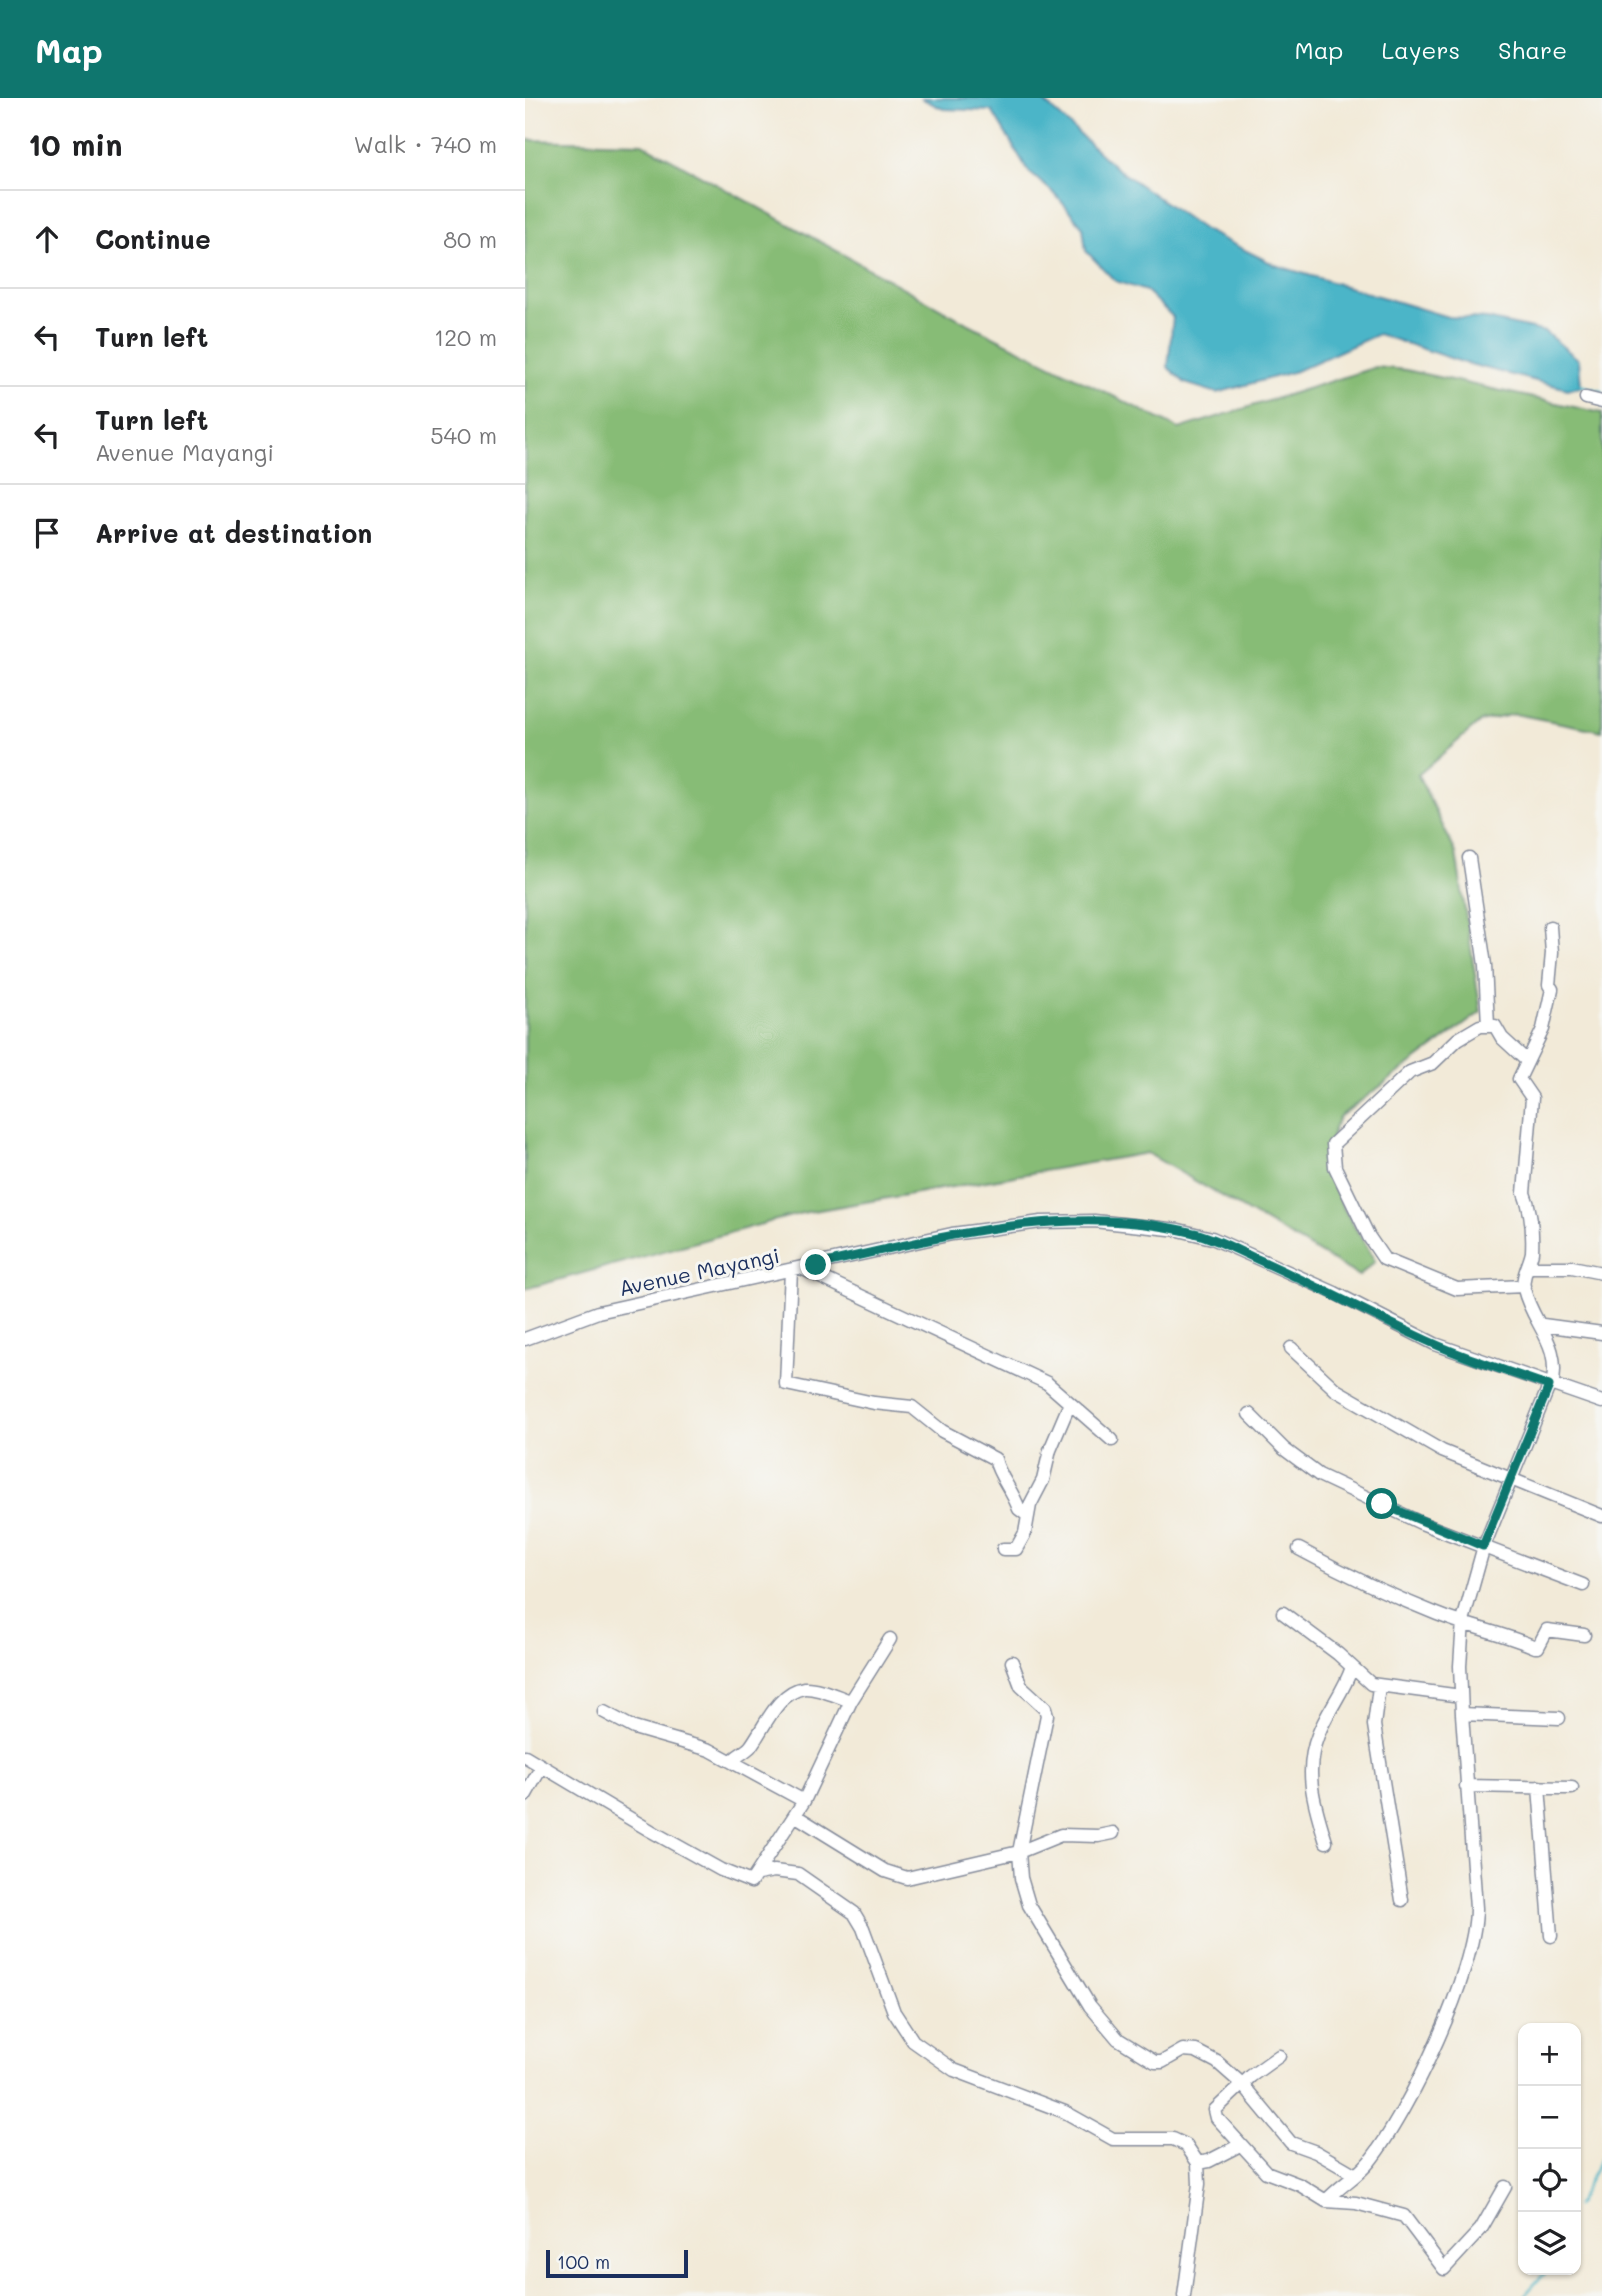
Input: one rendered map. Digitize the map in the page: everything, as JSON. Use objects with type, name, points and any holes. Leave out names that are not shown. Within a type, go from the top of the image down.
[{"type":"street","points":[[1586,398],[1602,402]]},
{"type":"street","points":[[1469,858],[1485,965],[1488,1026]]},
{"type":"street","points":[[1326,2202],[1370,2161],[1408,2100],[1466,1969],[1476,1930],[1461,1696],[1463,1621],[1483,1546],[1514,1477],[1556,1368],[1543,1325],[1524,1286],[1531,1254],[1530,1213],[1524,1193],[1532,1098],[1519,1079],[1543,1029],[1552,989],[1549,985],[1552,953],[1550,927]]},
{"type":"street","points":[[1524,1286],[1457,1290],[1384,1259],[1369,1237],[1335,1167],[1333,1143],[1410,1072],[1433,1063],[1458,1040],[1480,1026],[1495,1026],[1501,1038],[1527,1061]]},
{"type":"street","name":"Avenue Mayangi","points":[[525,1339],[598,1312],[951,1234],[1041,1222],[1094,1221],[1179,1230],[1212,1238],[1312,1283],[1435,1345],[1602,1402]]},
{"type":"street","points":[[1528,1267],[1572,1267],[1602,1273]]},
{"type":"street","points":[[1027,1514],[1018,1508],[1013,1491],[997,1471],[995,1459],[942,1431],[915,1409],[786,1384],[796,1269],[1047,1384],[1112,1440]]},
{"type":"street","points":[[1543,1325],[1602,1333]]},
{"type":"street","points":[[1291,1348],[1329,1385],[1442,1451],[1514,1477],[1602,1516]]},
{"type":"street","points":[[1003,1549],[1016,1548],[1025,1533],[1027,1514],[1043,1480],[1050,1451],[1070,1403]]},
{"type":"street","points":[[1249,1415],[1314,1473],[1420,1522],[1583,1585]]},
{"type":"street","points":[[1299,1549],[1351,1577],[1440,1615],[1536,1648],[1547,1630],[1584,1635]]},
{"type":"street","points":[[1283,1614],[1352,1667],[1363,1679],[1379,1687],[1461,1696]]},
{"type":"street","points":[[525,1756],[721,1870],[747,1882],[758,1874],[796,1816],[851,1701],[890,1639]]},
{"type":"street","points":[[1012,1662],[1021,1686],[1045,1708],[1047,1715],[1019,1852],[1023,1893],[1073,1982],[1108,2029],[1155,2062],[1162,2062],[1183,2050],[1204,2054],[1242,2084],[1291,2143],[1324,2156],[1355,2174]]},
{"type":"street","points":[[1326,1842],[1309,1782],[1317,1737],[1346,1687],[1352,1667]]},
{"type":"street","points":[[1379,1687],[1374,1725],[1402,1900]]},
{"type":"street","points":[[733,1760],[748,1749],[779,1705],[798,1690],[809,1688],[851,1701]]},
{"type":"street","points":[[604,1712],[634,1728],[710,1750],[733,1760],[804,1801]]},
{"type":"street","points":[[1462,1714],[1559,1718]]},
{"type":"street","points":[[525,1796],[542,1766]]},
{"type":"street","points":[[1467,1786],[1572,1788]]},
{"type":"street","points":[[1539,1787],[1551,1936]]},
{"type":"street","points":[[796,1816],[897,1877],[921,1877],[1019,1852],[1061,1835],[1098,1836],[1113,1833]]},
{"type":"street","points":[[758,1874],[774,1871],[798,1874],[854,1913],[863,1928],[894,2012],[913,2041],[954,2070],[1065,2112],[1113,2140],[1164,2138],[1180,2141],[1198,2163],[1198,2205],[1184,2296]]},
{"type":"street","points":[[1279,2056],[1242,2084],[1215,2113],[1266,2172],[1300,2185],[1326,2202],[1356,2203],[1403,2215],[1444,2269],[1481,2229],[1489,2209],[1505,2187]]},
{"type":"street","points":[[1198,2163],[1209,2161],[1240,2145]]},
{"type":"green space","points":[[525,140],[642,143],[965,322],[1179,429],[1376,367],[1406,370],[1602,413],[1602,731],[1515,714],[1480,722],[1418,775],[1456,853],[1481,1012],[1339,1117],[1331,1138],[1331,1175],[1344,1209],[1375,1261],[1359,1276],[1147,1153],[802,1213],[525,1289]]},
{"type":"water","points":[[921,98],[1040,98],[1116,168],[1204,230],[1275,265],[1448,317],[1487,319],[1545,332],[1579,360],[1581,387],[1568,389],[1465,363],[1378,334],[1296,371],[1217,393],[1185,383],[1168,367],[1173,317],[1146,291],[1115,281],[1086,251],[1083,227],[1055,194],[1029,172],[992,111],[943,109]]},
{"type":"waterway","points":[[1579,385],[1602,391]]},
{"type":"waterway","points":[[1581,2196],[1602,2155]]},
{"type":"waterway","points":[[1524,2296],[1543,2275]]},
{"type":"route","points":[[816,1265],[951,1234],[1041,1222],[1094,1221],[1179,1230],[1212,1238],[1335,1293],[1435,1345],[1549,1386],[1514,1477],[1483,1546],[1382,1504]]}]
